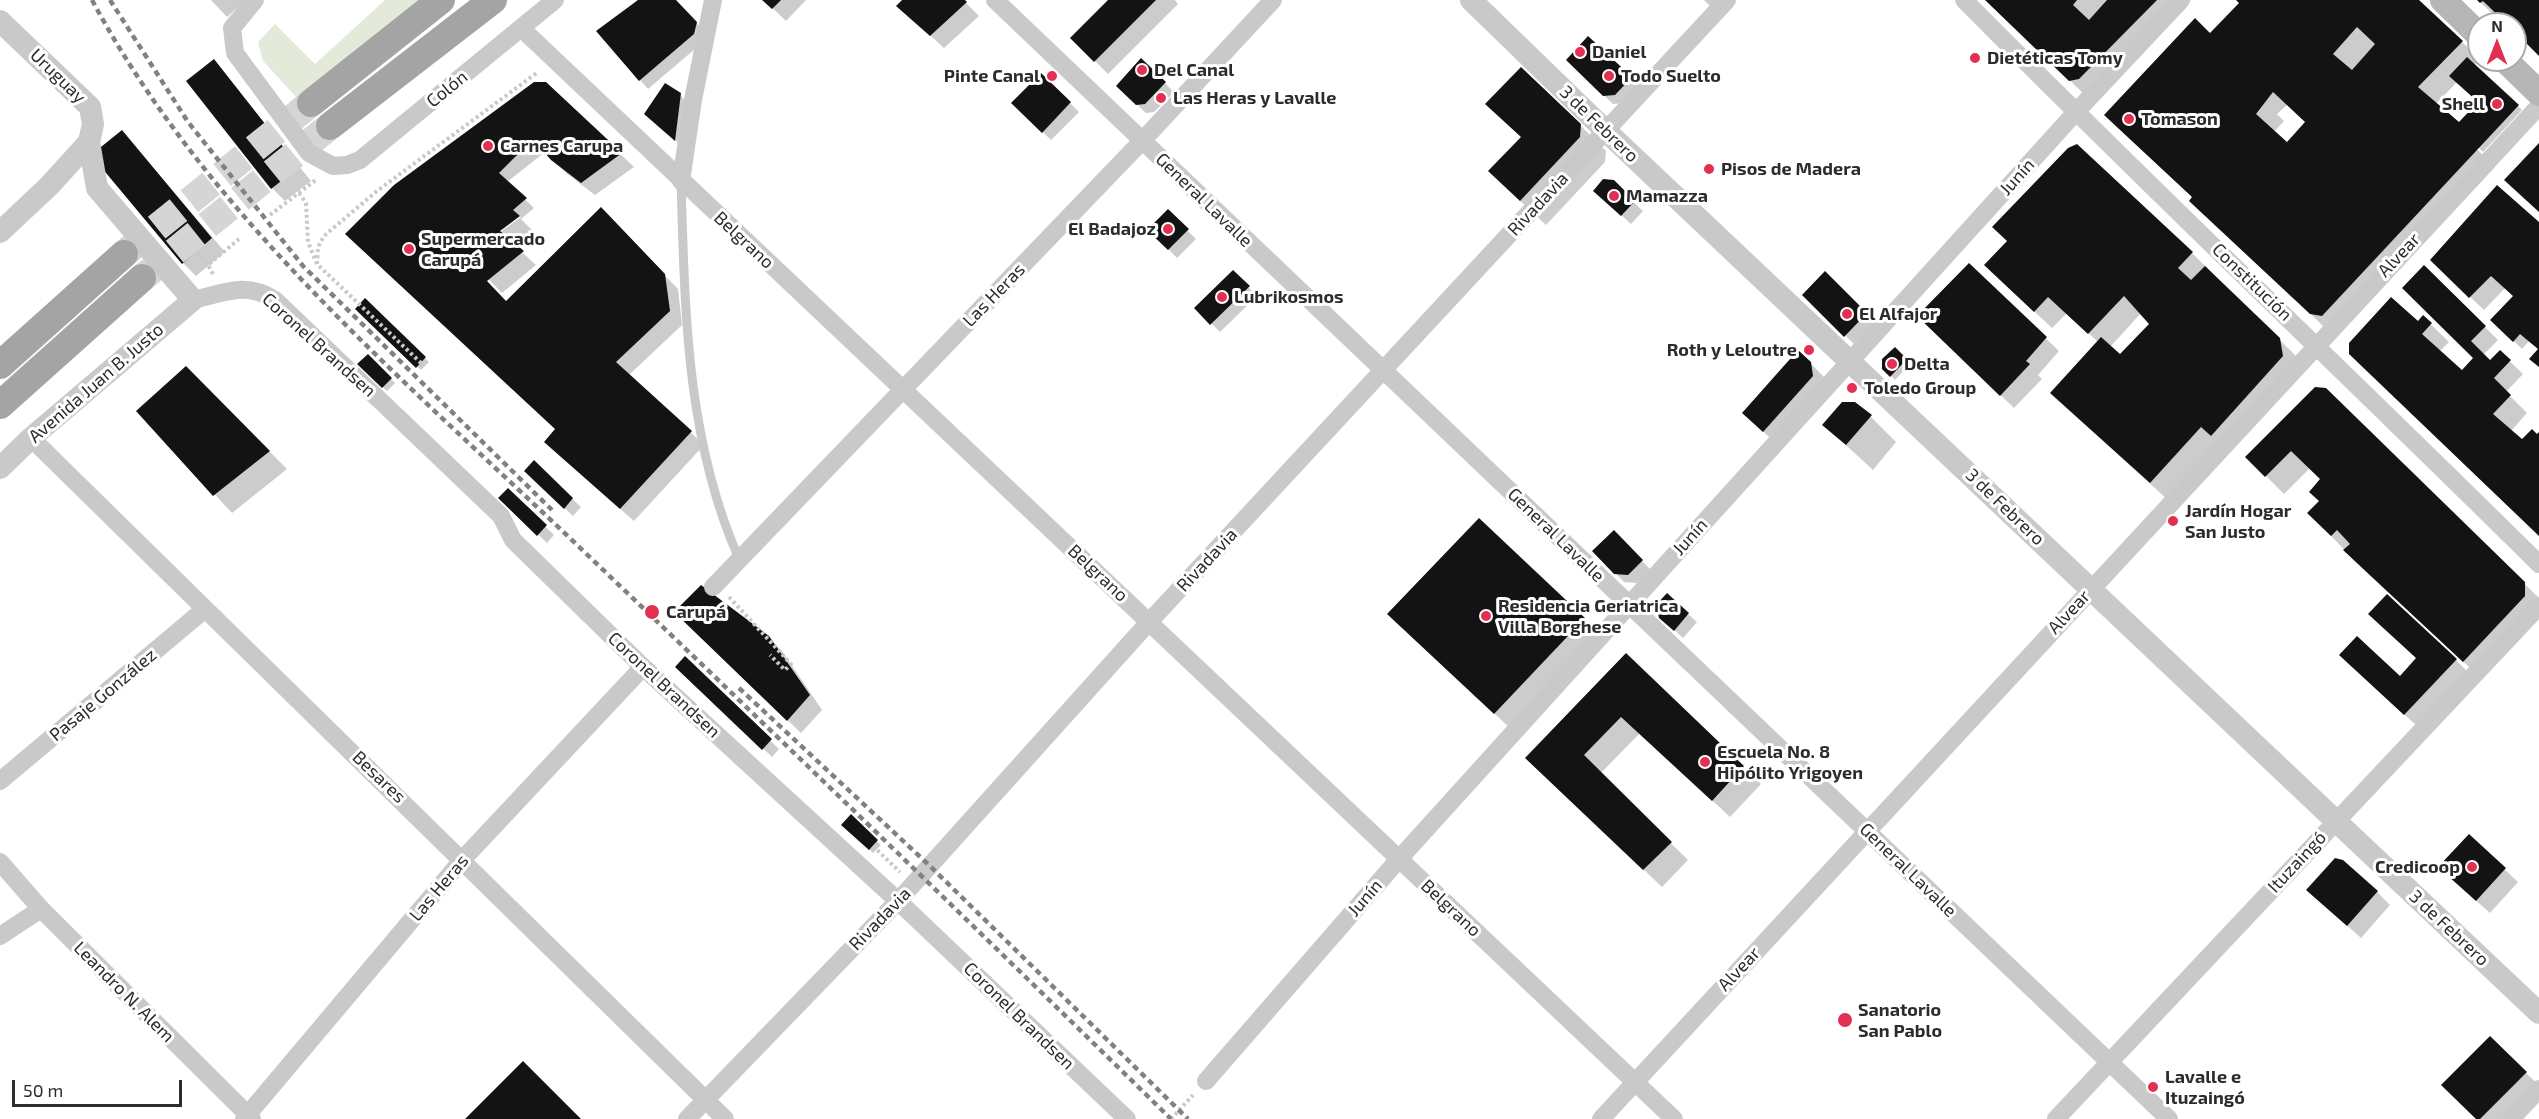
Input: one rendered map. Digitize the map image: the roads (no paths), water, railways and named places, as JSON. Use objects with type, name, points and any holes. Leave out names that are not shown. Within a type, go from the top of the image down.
[{"type":"main road","points":[[311,103],[441,0]]},
{"type":"main road","points":[[330,126],[494,0]]},
{"type":"main road","points":[[2443,0],[2467,23]]},
{"type":"main road","points":[[2517,72],[2539,93]]},
{"type":"main road","points":[[0,365],[124,254]]},
{"type":"main road","points":[[0,405],[142,278]]},
{"type":"street","name":"Colón","points":[[255,0],[232,28],[235,53],[309,153],[333,166],[347,165],[360,160],[555,0]]},
{"type":"street","points":[[681,181],[693,100],[713,0]]},
{"type":"street","name":"General Lavalle","points":[[995,0],[2169,1119]]},
{"type":"street","name":"Las Heras","points":[[715,586],[1142,141],[1273,0]]},
{"type":"street","name":"3 de Febrero","points":[[1471,0],[1607,132],[1851,360],[2539,1013]]},
{"type":"street","name":"Rivadavia","points":[[687,1119],[898,901],[1149,621],[1607,132],[1727,0]]},
{"type":"street","name":"Constitución","points":[[1964,0],[2075,112],[2316,344],[2539,564]]},
{"type":"street","name":"Junín","points":[[1206,1081],[1399,859],[2075,112],[2181,0]]},
{"type":"street","name":"Uruguay","points":[[0,21],[90,107],[93,124],[89,142],[97,188]]},
{"type":"street","name":"Belgrano","points":[[521,28],[1674,1119]]},
{"type":"street","name":"Alvear","points":[[1601,1119],[2316,344],[2539,106]]},
{"type":"street","points":[[0,232],[50,186],[89,142]]},
{"type":"street","points":[[50,186],[72,183],[97,188],[193,300]]},
{"type":"street","name":"Coronel Brandsen","points":[[193,300],[246,289],[260,290],[275,300],[501,516],[513,540],[643,667],[898,901],[1127,1119]]},
{"type":"street","name":"Avenida Juan B. Justo","points":[[0,468],[31,438],[193,300]]},
{"type":"street","name":"Besares","points":[[31,438],[463,859],[725,1119]]},
{"type":"street","name":"Ituzaingó","points":[[2056,1119],[2539,606]]},
{"type":"street","name":"Pasaje González","points":[[0,781],[205,609]]},
{"type":"street","name":"Las Heras","points":[[248,1118],[463,859],[643,667]]},
{"type":"street","name":"Leandro N. Alem","points":[[0,862],[41,909],[248,1118]]},
{"type":"street","points":[[0,936],[41,909]]},
{"type":"street","points":[[2511,1119],[2539,1089]]},
{"type":"lane","points":[[681,181],[689,365],[698,428],[712,489],[739,559]]},
{"type":"tunnel","points":[[124,254],[311,103]]},
{"type":"tunnel","points":[[142,278],[330,126]]},
{"type":"railway","points":[[92,0],[139,78],[191,152],[249,222],[311,289],[441,418],[724,685],[1171,1119]]},
{"type":"railway","points":[[110,0],[188,122],[303,266],[552,510]]},
{"type":"railway","points":[[739,688],[930,866],[1188,1119]]},
{"type":"place","name":"Daniel","points":[[1580,52]]},
{"type":"place","name":"Dietéticas Tomy","points":[[1975,58]]},
{"type":"place","name":"Del Canal","points":[[1142,70]]},
{"type":"place","name":"Pinte Canal","points":[[1052,76]]},
{"type":"place","name":"Todo Suelto","points":[[1609,76]]},
{"type":"place","name":"Las Heras y Lavalle","points":[[1161,98]]},
{"type":"place","name":"Shell","points":[[2497,104]]},
{"type":"place","name":"Tomason","points":[[2129,119]]},
{"type":"place","name":"Carnes Carupa","points":[[488,146]]},
{"type":"place","name":"Pisos de Madera","points":[[1709,169]]},
{"type":"place","name":"Mamazza","points":[[1614,196]]},
{"type":"place","name":"El Badajoz","points":[[1168,229]]},
{"type":"place","name":"Supermercado Carupá","points":[[409,249]]},
{"type":"place","name":"Lubrikosmos","points":[[1222,297]]},
{"type":"place","name":"El Alfajor","points":[[1847,314]]},
{"type":"place","name":"Roth y Leloutre","points":[[1809,350]]},
{"type":"place","name":"Delta","points":[[1892,364]]},
{"type":"place","name":"Toledo Group","points":[[1852,388]]},
{"type":"place","name":"Jardín Hogar San Justo","points":[[2173,521]]},
{"type":"place","name":"Carupá","points":[[652,612]]},
{"type":"place","name":"Residencia Geriatrica Villa Borghese","points":[[1486,616]]},
{"type":"place","name":"Escuela No. 8 Hipólito Yrigoyen","points":[[1705,762]]},
{"type":"place","name":"Credicoop","points":[[2472,867]]},
{"type":"place","name":"Sanatorio San Pablo","points":[[1845,1020]]},
{"type":"place","name":"Lavalle e Ituzaingó","points":[[2153,1087]]}]
